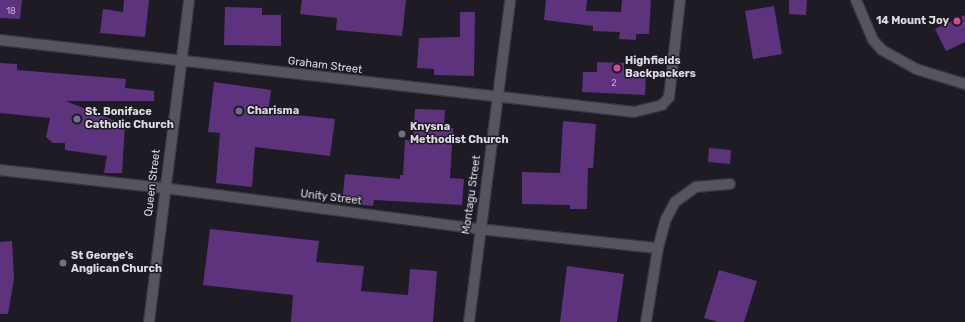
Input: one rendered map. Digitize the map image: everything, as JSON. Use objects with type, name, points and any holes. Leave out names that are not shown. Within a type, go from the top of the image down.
[{"type":"street","name":"Queen Street","points":[[149,322],[164,188],[189,0]]},
{"type":"street","name":"Montagu Street","points":[[469,322],[479,229],[510,0]]},
{"type":"street","name":"Graham Street","points":[[0,40],[180,60],[497,99],[634,112],[647,111],[662,105],[669,97],[680,0]]},
{"type":"street","points":[[856,0],[873,40],[882,50],[916,69],[965,84]]},
{"type":"street","name":"Unity Street","points":[[0,170],[164,188],[479,229],[658,248]]},
{"type":"street","points":[[646,322],[658,248],[666,219],[675,202],[684,194],[696,187],[730,184]]},
{"type":"building","points":[[0,0],[22,0],[20,19],[0,18]]},
{"type":"building","points":[[124,0],[149,0],[145,37],[100,33],[103,9],[123,12]]},
{"type":"building","points":[[302,0],[406,0],[402,36],[336,30],[337,18],[300,14]]},
{"type":"building","points":[[546,0],[587,0],[586,11],[621,12],[622,0],[651,0],[649,34],[636,34],[636,40],[619,39],[620,32],[593,31],[593,26],[544,20]]},
{"type":"building","points":[[789,0],[807,0],[806,15],[789,14]]},
{"type":"building","points":[[774,6],[782,54],[753,59],[745,11]]},
{"type":"building","points":[[225,7],[262,8],[262,15],[281,15],[281,46],[224,45]]},
{"type":"building","points":[[460,12],[475,12],[474,76],[434,75],[434,69],[417,68],[419,38],[460,37]]},
{"type":"building","points":[[965,15],[965,42],[946,51],[935,29]]},
{"type":"building","points":[[597,62],[624,63],[624,74],[646,75],[645,95],[582,92],[583,72],[597,72]]},
{"type":"building","points":[[0,63],[17,64],[17,70],[126,79],[125,88],[154,91],[154,101],[66,101],[125,125],[122,173],[104,173],[107,156],[65,150],[65,143],[53,143],[46,137],[50,118],[0,113]]},
{"type":"building","points":[[214,82],[271,90],[268,112],[335,119],[330,156],[255,147],[252,187],[216,183],[220,133],[208,132]]},
{"type":"building","points":[[415,109],[445,110],[444,127],[453,128],[450,178],[464,179],[462,205],[374,200],[373,206],[342,203],[345,174],[400,179],[400,175],[403,175],[405,140],[413,141]]},
{"type":"building","points":[[563,121],[596,124],[593,168],[588,168],[587,209],[570,209],[570,205],[522,204],[522,172],[560,173]]},
{"type":"building","points":[[709,148],[731,150],[730,164],[708,162]]},
{"type":"building","points":[[210,229],[319,241],[316,262],[364,266],[361,291],[408,295],[410,269],[437,271],[433,322],[291,322],[293,295],[203,285]]},
{"type":"building","points":[[12,241],[14,279],[8,314],[0,314],[0,242]]},
{"type":"building","points":[[567,266],[624,274],[617,322],[560,322]]},
{"type":"building","points":[[719,270],[757,281],[744,322],[718,322],[704,318]]},
{"type":"place","name":"14 Mount Joy","points":[[957,21]]},
{"type":"place","name":"Highfields Backpackers","points":[[617,68]]},
{"type":"place","name":"Charisma","points":[[239,111]]},
{"type":"place","name":"St. Boniface Catholic Church","points":[[77,119]]},
{"type":"place","name":"Knysna Methodist Church","points":[[402,134]]},
{"type":"place","name":"St George's Anglican Church","points":[[63,263]]}]
